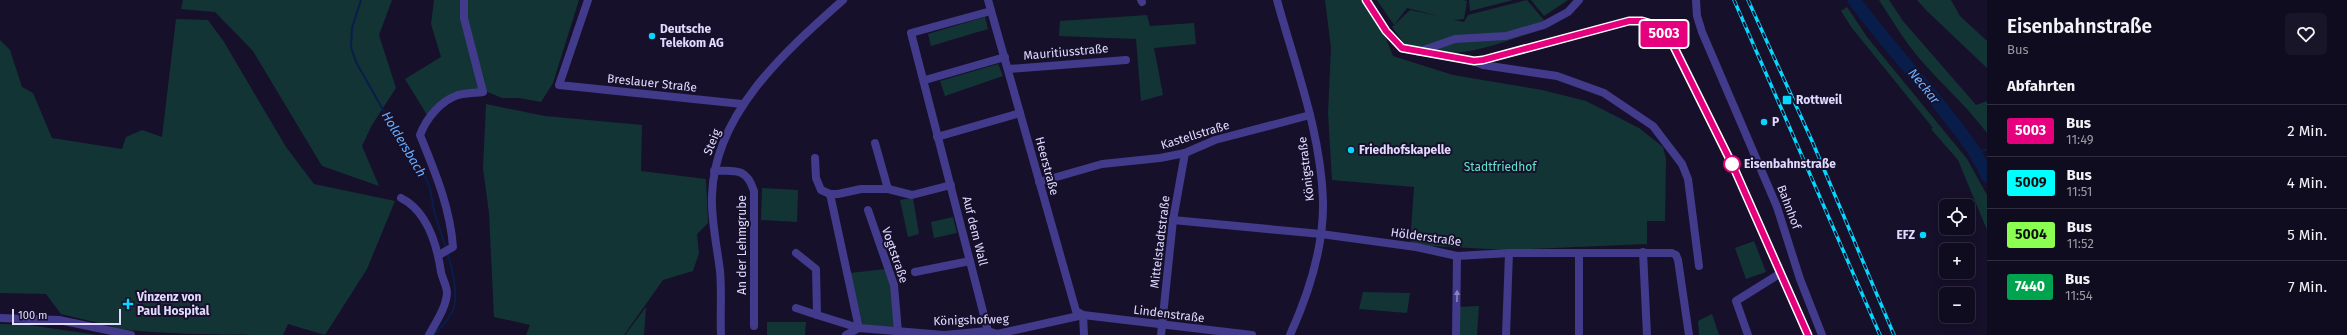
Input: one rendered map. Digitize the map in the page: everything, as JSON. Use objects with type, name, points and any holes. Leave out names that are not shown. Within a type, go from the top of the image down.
[{"type":"street","points":[[444,252],[453,247],[448,208],[420,135],[425,121],[439,108],[457,96],[483,92],[464,18],[464,0]]},
{"type":"street","name":"Breslauer Straße","points":[[588,0],[559,85],[742,104]]},
{"type":"street","name":"Steig","points":[[721,335],[720,273],[712,197],[714,171],[722,146],[742,104],[790,50],[843,0]]},
{"type":"street","name":"Heerstraße","points":[[988,0],[1076,311],[1083,316],[1084,335]]},
{"type":"street","name":"Königstraße","points":[[1276,0],[1310,115],[1322,181],[1321,234],[1304,305],[1290,335]]},
{"type":"street","points":[[1366,0],[1386,31],[1402,48],[1417,52],[1474,61],[1483,65],[1557,76],[1604,93],[1653,126],[1682,164],[1688,179],[1699,266]]},
{"type":"street","points":[[1417,52],[1455,39],[1506,36],[1544,25],[1568,12],[1579,0]]},
{"type":"street","name":"Bahnhof","points":[[1696,0],[1702,32],[1777,207],[1800,279],[1822,335]]},
{"type":"street","name":"Auf dem Wall","points":[[988,331],[951,185],[937,137],[925,80],[911,33],[991,11]]},
{"type":"street","points":[[1474,61],[1483,60],[1629,21],[1642,21],[1659,26],[1681,61],[1734,168],[1808,335]]},
{"type":"street","points":[[925,80],[1005,57]]},
{"type":"street","name":"Mauritiusstraße","points":[[1008,69],[1126,60]]},
{"type":"street","points":[[937,137],[1020,113]]},
{"type":"street","name":"Kastellstraße","points":[[1039,182],[1102,164],[1160,158],[1185,153],[1215,140],[1310,115]]},
{"type":"street","points":[[875,142],[888,189]]},
{"type":"street","name":"Mittelstadtstraße","points":[[1161,335],[1174,220],[1185,153]]},
{"type":"street","points":[[816,158],[816,178],[821,190],[830,194],[861,189],[888,189],[912,195],[951,185]]},
{"type":"street","name":"An der Lehmgrube","points":[[714,171],[739,170],[749,178],[754,191],[754,326]]},
{"type":"street","points":[[830,194],[859,328],[846,335]]},
{"type":"street","points":[[401,198],[418,209],[444,252],[441,273],[447,292],[443,311],[429,335]]},
{"type":"street","name":"Vogtstraße","points":[[868,210],[894,285],[898,332]]},
{"type":"street","name":"Hölderstraße","points":[[1174,220],[1321,234],[1416,247],[1457,256],[1509,253],[1579,255],[1643,252],[1676,255],[1689,335]]},
{"type":"street","points":[[1643,252],[1647,335]]},
{"type":"street","points":[[796,253],[816,269],[817,315]]},
{"type":"street","points":[[1506,335],[1509,253]]},
{"type":"street","points":[[1579,255],[1579,335]]},
{"type":"street","points":[[1456,335],[1457,256]]},
{"type":"street","points":[[915,272],[970,261]]},
{"type":"street","points":[[1748,335],[1736,301],[1781,273]]},
{"type":"street","name":"Königshofweg","points":[[796,308],[859,328],[944,335],[988,331],[997,334],[1083,316]]},
{"type":"street","name":"Lindenstraße","points":[[1083,316],[1252,335]]},
{"type":"street","points":[[0,318],[59,320],[131,335]]},
{"type":"green space","points":[[183,0],[392,0],[379,35],[396,88],[372,125],[362,146],[379,186],[322,166],[253,51],[215,12],[181,9]]},
{"type":"green space","points":[[434,0],[579,0],[553,83],[541,102],[519,98],[502,98],[485,91],[456,94],[427,115],[405,79],[441,57],[431,24]]},
{"type":"green space","name":"Stadtfriedhof","points":[[1325,0],[1362,0],[1385,36],[1393,56],[1453,75],[1542,90],[1586,101],[1639,128],[1663,147],[1666,159],[1665,221],[1647,221],[1647,244],[1509,250],[1410,245],[1414,187],[1332,180],[1328,113],[1331,48]]},
{"type":"green space","points":[[1377,0],[1464,0],[1467,1],[1464,19],[1454,20],[1464,22],[1468,15],[1527,0],[1549,26],[1482,48],[1455,53],[1442,53],[1406,46],[1392,27],[1410,10],[1439,16],[1407,8],[1394,25]]},
{"type":"green space","points":[[1469,0],[1513,0],[1470,11]]},
{"type":"green space","points":[[1531,0],[1568,0],[1544,16]]},
{"type":"green space","points":[[1879,0],[1889,0],[1903,21],[1976,105],[1987,101],[1987,133],[1914,51]]},
{"type":"green space","points":[[1917,0],[1951,0],[1960,16],[1987,41],[1987,68],[1927,11]]},
{"type":"green space","points":[[1847,7],[1867,37],[1967,159],[1987,195],[1987,230],[1958,160],[1931,129],[1933,128],[1852,28],[1841,11]]},
{"type":"green space","points":[[1147,15],[1150,26],[1194,23],[1196,44],[1154,48],[1163,95],[1141,101],[1136,39],[1059,36],[1060,21]]},
{"type":"green space","points":[[985,17],[988,29],[931,46],[928,34]]},
{"type":"green space","points":[[176,19],[208,20],[224,42],[286,147],[314,184],[395,201],[367,269],[325,335],[288,324],[283,335],[192,334],[123,329],[61,314],[46,294],[0,293],[0,40],[10,50],[22,87],[33,93],[52,138],[122,149],[126,137],[142,130],[162,137]]},
{"type":"green space","points":[[998,64],[1003,76],[945,96],[940,81]]},
{"type":"green space","points":[[486,104],[545,116],[642,125],[641,171],[706,179],[708,223],[697,234],[699,253],[693,271],[663,280],[624,335],[526,335],[530,325],[494,317],[489,213],[483,168]]},
{"type":"green space","points":[[762,188],[798,190],[797,222],[761,220]]},
{"type":"green space","points":[[913,198],[919,234],[908,237],[900,200]]},
{"type":"green space","points":[[953,217],[957,233],[934,238],[931,222]]},
{"type":"green space","points":[[1754,241],[1766,272],[1746,279],[1735,248]]},
{"type":"green space","points":[[886,269],[891,286],[894,327],[863,326],[850,273]]},
{"type":"green space","points":[[1363,292],[1410,293],[1407,313],[1359,309]]},
{"type":"green space","points":[[1479,306],[1477,335],[1457,335],[1457,307]]},
{"type":"green space","points":[[646,307],[644,335],[625,335]]},
{"type":"green space","points":[[1712,314],[1719,335],[1699,335],[1698,321]]},
{"type":"green space","points":[[767,322],[806,322],[805,335],[767,335]]},
{"type":"green space","points":[[0,324],[29,325],[97,335],[0,335]]},
{"type":"waterway","name":"Holdersbach","points":[[361,0],[352,28],[351,47],[356,62],[395,131],[416,158],[423,172],[430,188],[434,211],[446,248]]},
{"type":"waterway","name":"Neckar","points":[[1854,0],[1963,135],[1979,159],[1987,176]]},
{"type":"waterway","points":[[1973,152],[1987,150]]},
{"type":"waterway","name":"Holdersbach","points":[[434,335],[445,323],[455,304],[454,281],[447,252]]},
{"type":"railway","points":[[1734,0],[1880,335]]},
{"type":"railway","points":[[1748,0],[1812,141],[1894,335]]},
{"type":"bus line","name":"5003","points":[[1366,0],[1386,31],[1402,48],[1417,52],[1474,61],[1483,60],[1629,21],[1642,21],[1659,26],[1674,47],[1734,168],[1808,335]]},
{"type":"place","name":"Deutsche Telekom AG","points":[[652,36]]},
{"type":"place","name":"Rottweil","points":[[1787,100]]},
{"type":"place","name":"P","points":[[1764,122]]},
{"type":"place","name":"Friedhofskapelle","points":[[1351,150]]},
{"type":"place","name":"Eisenbahnstraße","points":[[1732,164]]},
{"type":"place","name":"EFZ","points":[[1923,235]]},
{"type":"place","name":"Vinzenz von Paul Hospital","points":[[128,304]]}]
